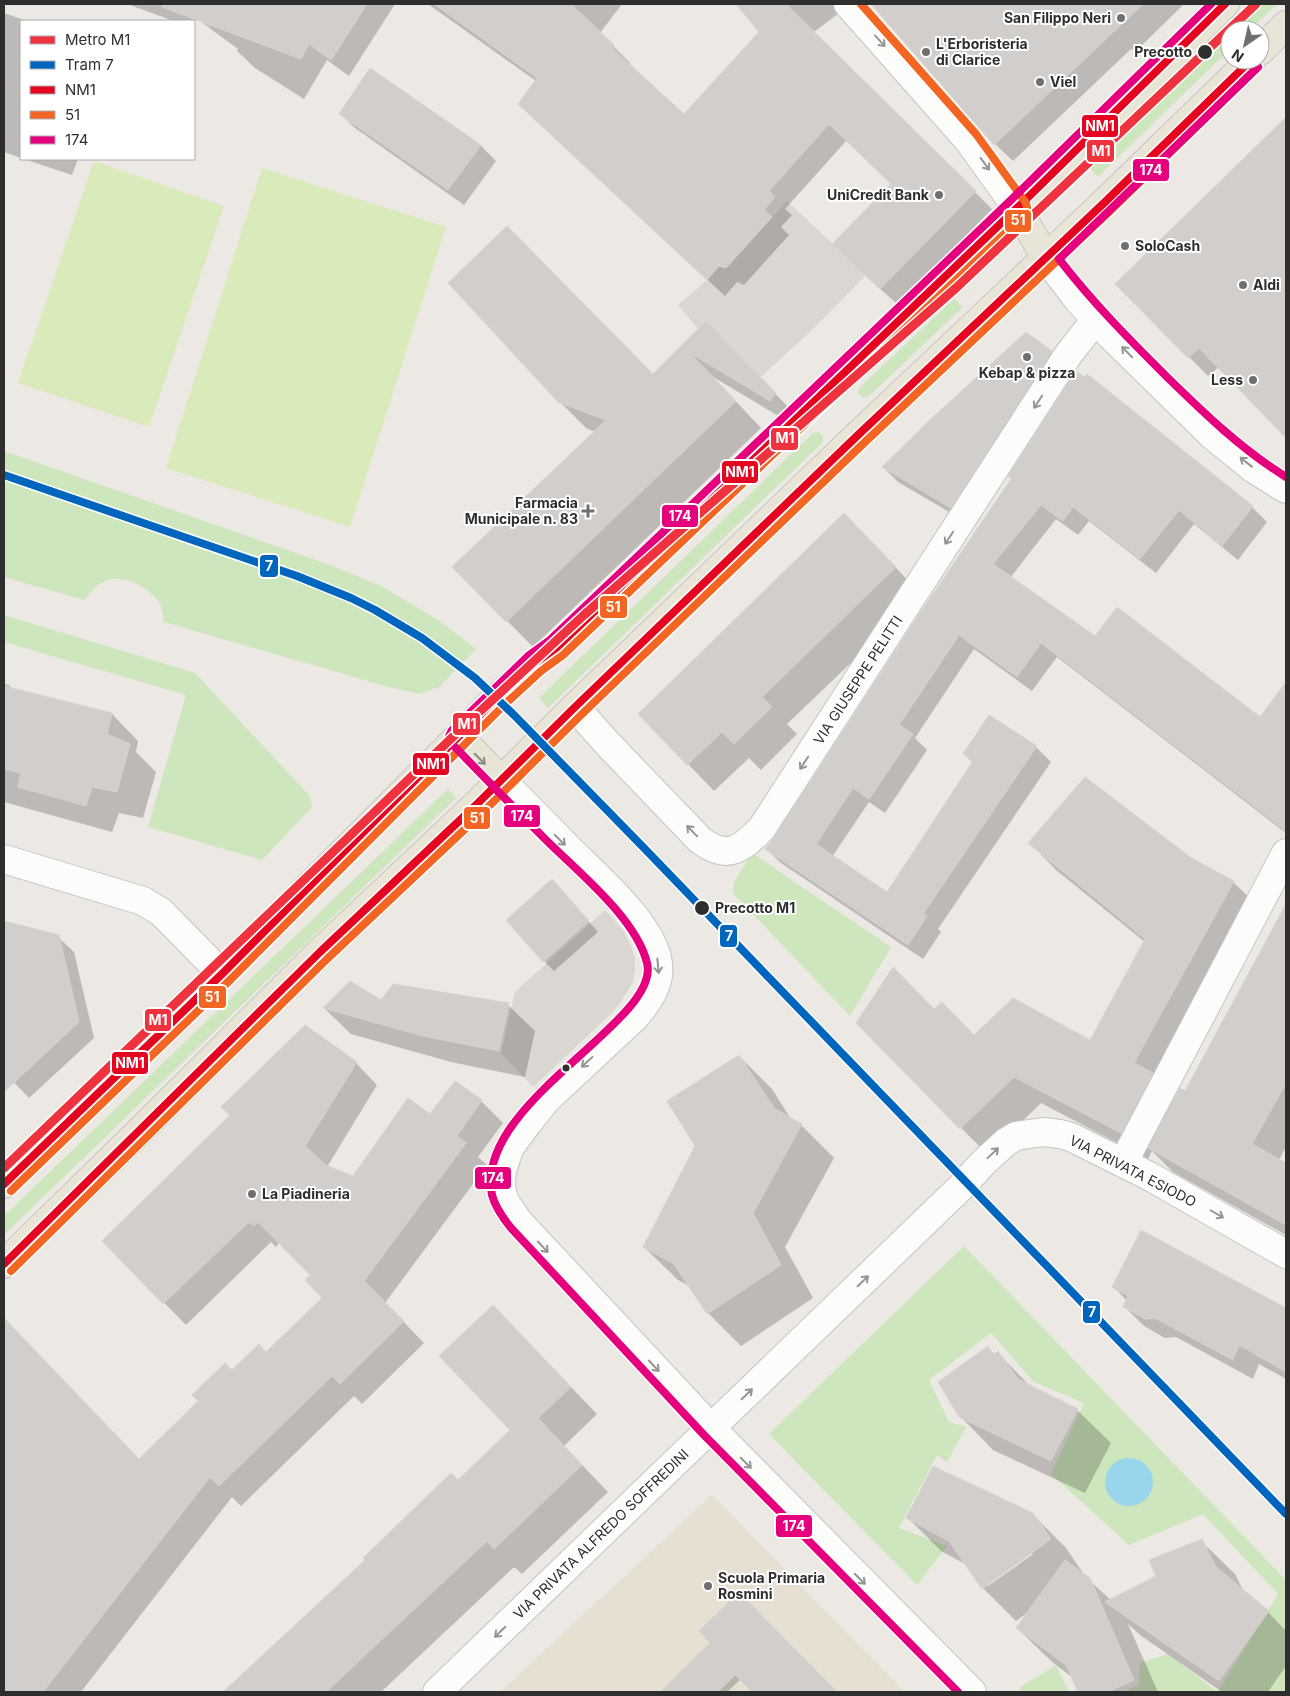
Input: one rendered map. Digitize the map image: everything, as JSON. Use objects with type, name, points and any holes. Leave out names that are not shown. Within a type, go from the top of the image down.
[{"type":"main road","points":[[4,1184],[222,974],[528,668],[563,642],[1017,208],[1225,4]]},
{"type":"main road","points":[[1270,41],[1286,26]]},
{"type":"main road","points":[[4,1264],[320,952],[1241,70]]},
{"type":"main road","points":[[1017,208],[1046,258]]},
{"type":"main road","points":[[459,737],[501,780]]},
{"type":"street","points":[[848,4],[969,142],[1017,208]]},
{"type":"street","points":[[1046,258],[1096,320],[1131,357],[1212,435],[1243,461],[1286,489]]},
{"type":"street","name":"VIA GIUSEPPE PELITTI","points":[[575,707],[700,840],[720,851],[730,852],[739,849],[765,824],[1068,355],[1096,320]]},
{"type":"street","points":[[501,780],[620,899],[646,934],[654,950],[659,973],[656,986],[636,1017],[546,1100],[510,1147],[502,1170],[501,1181],[505,1202],[510,1211],[712,1428],[972,1692]]},
{"type":"street","points":[[1123,1163],[1286,853]]},
{"type":"street","points":[[4,860],[142,901],[161,912],[222,974]]},
{"type":"street","name":"VIA PRIVATA ESIODO","points":[[960,1188],[983,1163],[1006,1142],[1016,1136],[1030,1132],[1043,1132],[1071,1137],[1149,1176],[1286,1254]]},
{"type":"street","name":"VIA PRIVATA ALFREDO SOFFREDINI","points":[[437,1692],[960,1188]]},
{"type":"shaded area","points":[[787,201],[866,275],[813,329],[761,377],[706,321],[698,329],[678,305],[707,280],[719,266],[726,268]]},
{"type":"shaded area","points":[[605,910],[623,930],[631,946],[635,958],[633,982],[612,1013],[533,1087],[501,1053],[515,992]]},
{"type":"shaded area","name":"Scuola Primaria Rosmini","points":[[712,1495],[905,1692],[500,1692]]},
{"type":"green space","points":[[1256,4],[1277,4],[1260,20],[1240,20]]},
{"type":"green space","points":[[1220,39],[1220,59],[1098,177],[1089,167]]},
{"type":"green space","points":[[94,161],[224,206],[149,427],[18,383]]},
{"type":"green space","points":[[262,168],[446,227],[350,527],[166,468]]},
{"type":"green space","points":[[954,299],[963,307],[868,397],[863,398],[858,393],[859,388]]},
{"type":"green space","points":[[818,432],[823,436],[823,442],[548,708],[539,698],[813,433]]},
{"type":"green space","points":[[4,451],[330,565],[383,587],[438,620],[476,649],[439,687],[419,694],[392,688],[164,622],[162,608],[158,600],[146,589],[131,581],[123,579],[108,580],[94,588],[84,600],[4,577]]},
{"type":"green space","points":[[4,615],[195,673],[310,796],[312,807],[262,860],[148,827],[186,695],[4,642]]},
{"type":"green space","points":[[448,789],[456,798],[4,1235],[4,1216]]},
{"type":"green space","points":[[752,853],[891,947],[850,1016],[733,893],[734,882]]},
{"type":"green space","points":[[964,1246],[1286,1580],[1286,1692],[1218,1692],[1278,1594],[1203,1514],[1129,1545],[1051,1474],[1084,1403],[1034,1382],[991,1333],[929,1380],[949,1422],[966,1427],[947,1462],[937,1455],[899,1528],[947,1546],[917,1585],[769,1434]]},
{"type":"green space","points":[[1168,1654],[1218,1692],[1123,1692],[1139,1685],[1140,1663]]},
{"type":"green space","points":[[1056,1665],[1069,1692],[1023,1692],[1019,1688]]},
{"type":"water","points":[[1129,1458],[1138,1460],[1146,1465],[1151,1473],[1153,1482],[1151,1491],[1146,1499],[1138,1504],[1129,1506],[1120,1504],[1112,1499],[1107,1491],[1105,1482],[1107,1473],[1112,1465],[1120,1460]]},
{"type":"building","points":[[163,4],[367,4],[331,60],[309,44],[301,59],[162,7]]},
{"type":"building","points":[[434,4],[571,4],[614,45],[612,48],[684,114],[759,32],[736,4],[786,4],[976,191],[880,289],[832,244],[891,184],[829,124],[769,191],[775,197],[764,210],[772,217],[726,268],[719,266],[707,280],[518,104],[537,78]]},
{"type":"building","points":[[871,4],[1143,4],[994,145]]},
{"type":"building","points":[[370,68],[481,145],[448,190],[339,114]]},
{"type":"building","points":[[1286,117],[1286,438],[1199,348],[1188,358],[1115,284]]},
{"type":"building","points":[[507,226],[653,374],[706,321],[776,393],[770,401],[690,353],[736,401],[506,622],[452,567],[606,420],[558,402],[448,283]]},
{"type":"building","points":[[1026,332],[1052,351],[951,508],[882,467],[932,418]]},
{"type":"building","points":[[1076,371],[1085,377],[1087,374],[1253,506],[1222,546],[1179,510],[1140,559],[1073,507],[1063,521],[1041,505],[993,564],[1095,636],[1117,607],[1260,717],[1286,682],[1286,831],[1041,643],[1017,677],[959,635],[899,725],[913,734],[869,799],[853,788],[816,844],[887,892],[973,761],[963,754],[989,715],[1037,746],[923,914],[927,916],[908,945],[765,849],[918,616],[1011,479],[1008,476]]},
{"type":"building","points":[[844,513],[896,567],[762,697],[772,707],[734,744],[722,732],[687,765],[638,714]]},
{"type":"building","points":[[4,686],[112,713],[107,734],[130,744],[117,792],[92,787],[86,806],[18,787],[21,773],[4,769]]},
{"type":"building","points":[[1085,777],[1190,857],[1234,881],[1134,1063],[1153,1073],[1121,1133],[1014,1077],[960,1129],[856,1023],[893,967],[934,1009],[942,1002],[974,1035],[1013,998],[1090,1040],[1145,939],[1028,843]]},
{"type":"building","points":[[552,879],[589,921],[543,962],[506,920]]},
{"type":"building","points":[[1286,904],[1286,1083],[1252,1144],[1286,1163],[1286,1225],[1148,1148],[1180,1088],[1185,1091]]},
{"type":"building","points":[[4,921],[59,935],[79,1022],[4,1092]]},
{"type":"building","points":[[350,981],[381,1000],[393,984],[509,1003],[499,1051],[423,1036],[323,1008]]},
{"type":"building","points":[[305,1025],[357,1062],[305,1146],[326,1165],[353,1176],[408,1098],[430,1114],[455,1081],[482,1100],[457,1136],[466,1143],[364,1281],[404,1321],[340,1384],[332,1376],[219,1486],[210,1477],[43,1692],[4,1692],[4,1318],[139,1459],[198,1401],[192,1395],[225,1363],[232,1370],[259,1344],[266,1352],[322,1298],[305,1280],[310,1275],[258,1222],[254,1226],[249,1222],[163,1304],[102,1241],[230,1115],[221,1107]]},
{"type":"building","points":[[739,1055],[774,1108],[802,1124],[753,1213],[781,1265],[707,1314],[674,1264],[643,1247],[695,1146],[667,1101]]},
{"type":"building","points":[[1141,1230],[1286,1308],[1286,1372],[1239,1345],[1233,1360],[1155,1318],[1145,1319],[1123,1307],[1128,1296],[1112,1287]]},
{"type":"building","points":[[493,1305],[571,1387],[538,1418],[582,1465],[494,1549],[487,1541],[326,1692],[223,1692],[365,1560],[363,1558],[451,1473],[458,1480],[510,1430],[439,1356]]},
{"type":"building","points":[[988,1346],[993,1355],[998,1351],[1018,1379],[1078,1409],[1051,1461],[959,1417],[938,1382]]},
{"type":"building","points":[[933,1466],[1033,1513],[1051,1539],[982,1589],[949,1541],[906,1518]]},
{"type":"building","points":[[1202,1539],[1216,1567],[1269,1611],[1219,1681],[1105,1602],[1156,1576],[1149,1560]]},
{"type":"building","points":[[1065,1560],[1090,1578],[1134,1680],[1108,1692],[1078,1692],[1066,1665],[1016,1628]]},
{"type":"building","points":[[739,1592],[837,1692],[752,1692],[735,1675],[718,1692],[660,1692],[710,1643],[699,1631]]},
{"type":"metro line","name":"M1","points":[[4,1168],[460,730],[584,615],[957,287],[1256,4]]},
{"type":"tram line","name":"7","points":[[4,475],[297,576],[351,598],[422,638],[475,678],[514,715],[644,848],[1286,1514]]},
{"type":"transit line","name":"51","points":[[11,1191],[229,981],[504,705],[541,671],[563,655],[1025,214],[1026,203],[976,134],[861,4]]},
{"type":"transit line","name":"174","points":[[958,1692],[704,1435],[511,1228],[497,1208],[492,1195],[494,1161],[510,1128],[537,1096],[600,1038],[626,1011],[644,986],[647,963],[641,946],[618,912],[452,744],[449,736],[452,730],[528,656],[550,640],[1010,201],[1211,4]]},
{"type":"transit line","name":"NM1","points":[[4,1184],[222,974],[497,698],[535,663],[556,648],[1017,208],[1225,4]]},
{"type":"transit line","name":"NM1","points":[[4,1264],[320,952],[475,806],[575,707],[858,435],[1105,202],[1241,70]]},
{"type":"transit line","name":"51","points":[[11,1271],[327,959],[482,813],[582,714],[865,442],[1112,209],[1255,70]]},
{"type":"transit line","name":"174","points":[[1255,70],[1059,259],[1111,320],[1209,418],[1254,455],[1286,477]]},
{"type":"place","name":"San Filippo Neri","points":[[1121,18]]},
{"type":"place","name":"L'Erboristeria di Clarice","points":[[926,52]]},
{"type":"place","name":"Precotto","points":[[1205,52]]},
{"type":"place","name":"Viel","points":[[1040,82]]},
{"type":"place","name":"UniCredit Bank","points":[[939,195]]},
{"type":"place","name":"SoloCash","points":[[1125,246]]},
{"type":"place","name":"Aldi","points":[[1243,285]]},
{"type":"place","name":"Kebap & pizza","points":[[1027,357]]},
{"type":"place","name":"Less","points":[[1253,380]]},
{"type":"place","name":"Farmacia Municipale n. 83","points":[[588,511]]},
{"type":"place","name":"Precotto M1","points":[[702,908]]},
{"type":"place","name":"La Piadineria","points":[[252,1194]]},
{"type":"place","name":"Scuola Primaria Rosmini","points":[[708,1586]]}]
